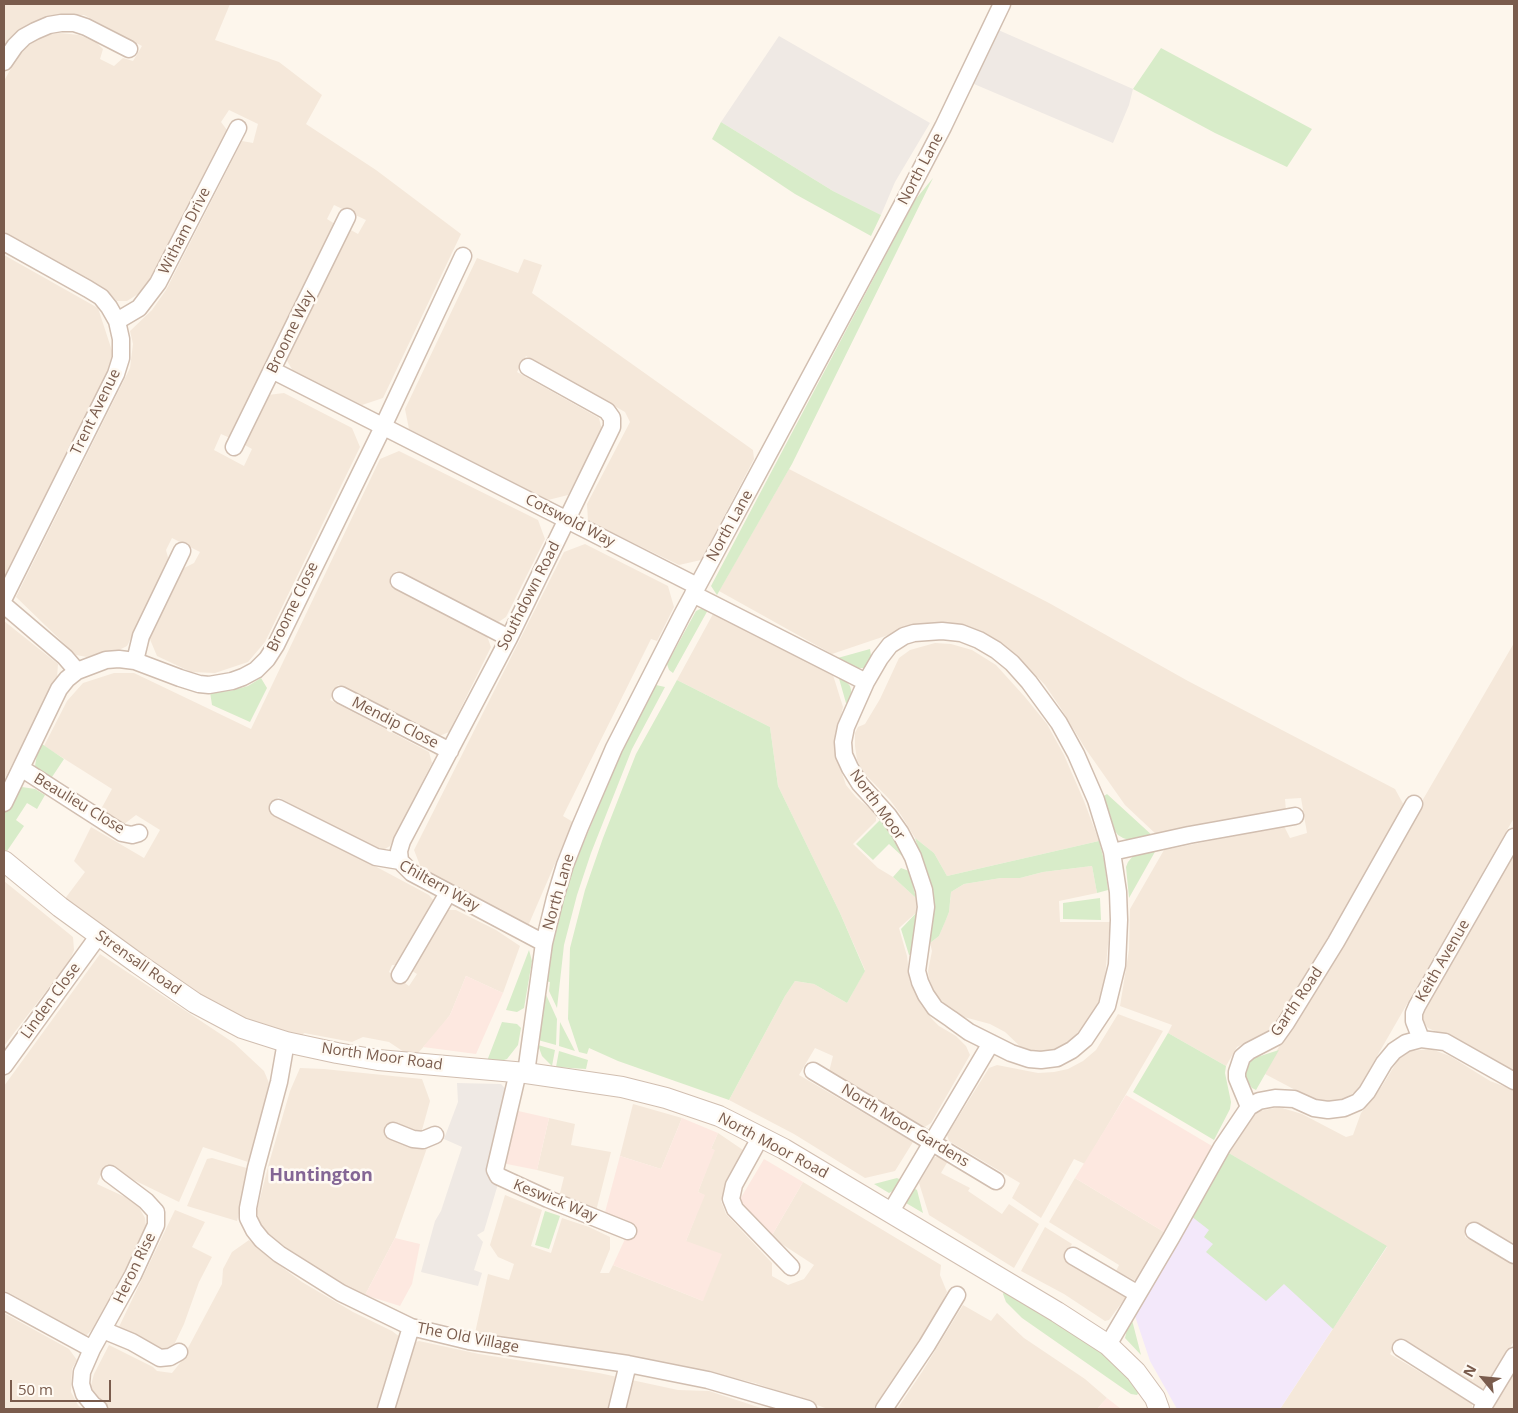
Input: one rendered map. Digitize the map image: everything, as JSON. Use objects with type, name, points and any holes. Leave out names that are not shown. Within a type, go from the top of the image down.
[{"type":"street","name":"North Lane","points":[[522,1072],[544,943],[565,865],[614,748],[695,590],[943,128],[1002,4]]},
{"type":"street","points":[[4,62],[24,37],[35,30],[55,24],[74,23],[86,27],[120,49]]},
{"type":"street","name":"Witham Drive","points":[[117,321],[139,308],[158,283],[238,128]]},
{"type":"street","name":"Broome Way","points":[[233,447],[347,217]]},
{"type":"street","name":"Trent Avenue","points":[[4,242],[88,289],[105,302],[117,321],[121,339],[121,358],[116,374],[4,598]]},
{"type":"street","name":"Broome Close","points":[[4,802],[59,689],[76,671],[106,660],[119,659],[136,661],[204,685],[232,681],[256,670],[267,659],[276,644],[463,256]]},
{"type":"street","name":"Southdown Road","points":[[400,861],[399,851],[402,841],[509,638],[612,427],[612,418],[607,411],[528,367]]},
{"type":"street","points":[[272,370],[382,426]]},
{"type":"street","name":"Cotswold Way","points":[[382,426],[567,520],[695,590]]},
{"type":"street","points":[[136,661],[141,636],[182,551]]},
{"type":"street","points":[[399,581],[509,638]]},
{"type":"street","points":[[695,590],[866,682]]},
{"type":"street","points":[[4,605],[65,656],[76,671]]},
{"type":"street","name":"North Moor","points":[[942,631],[961,633],[979,640],[996,650],[1012,663],[1029,682],[1059,723],[1076,754],[1096,800],[1112,852],[1118,892],[1119,944],[1113,988],[1107,1006],[1098,1022],[1085,1039],[1072,1050],[1057,1058],[1041,1060],[1029,1059],[1011,1053],[969,1032],[935,1008],[926,995],[917,972],[926,907],[924,890],[913,857],[900,832],[888,815],[860,784],[844,755],[843,742],[846,727],[866,682],[890,645],[904,636],[914,633],[942,631]]},
{"type":"street","name":"Mendip Close","points":[[341,695],[450,751]]},
{"type":"street","name":"Beaulieu Close","points":[[21,768],[122,833],[132,835],[139,833]]},
{"type":"street","name":"Garth Road","points":[[1249,1107],[1237,1078],[1242,1057],[1249,1051],[1276,1037],[1286,1023],[1336,942],[1414,804]]},
{"type":"street","name":"Chiltern Way","points":[[278,808],[376,857],[400,861],[412,873],[544,943]]},
{"type":"street","points":[[1112,852],[1189,835],[1295,817]]},
{"type":"street","name":"Keith Avenue","points":[[1421,1038],[1414,1021],[1414,1013],[1417,1006],[1514,837]]},
{"type":"street","name":"Strensall Road","points":[[4,861],[60,907],[168,985],[221,1018],[242,1028],[286,1042]]},
{"type":"street","points":[[400,975],[448,893]]},
{"type":"street","name":"Linden Close","points":[[4,1066],[99,935]]},
{"type":"street","points":[[1108,1345],[1222,1147],[1249,1107],[1259,1101],[1275,1098],[1294,1099],[1314,1108],[1328,1110],[1344,1108],[1358,1102],[1384,1062],[1394,1051],[1406,1043],[1421,1038],[1445,1042],[1514,1081]]},
{"type":"street","name":"North Moor Road","points":[[286,1042],[378,1060],[522,1072],[622,1087],[666,1098],[719,1116],[761,1136],[1057,1312],[1108,1345],[1136,1372],[1155,1398],[1159,1409]]},
{"type":"street","name":"The Old Village","points":[[286,1042],[279,1082],[248,1208],[251,1226],[262,1240],[279,1254],[317,1279],[411,1327],[469,1341],[628,1364],[708,1380],[808,1409]]},
{"type":"street","points":[[890,1213],[991,1043]]},
{"type":"street","name":"North Moor Gardens","points":[[813,1071],[996,1181]]},
{"type":"street","name":"Keswick Way","points":[[522,1072],[495,1170],[498,1176],[548,1200],[628,1231]]},
{"type":"street","points":[[393,1131],[412,1139],[424,1140],[435,1135]]},
{"type":"street","points":[[761,1136],[734,1185],[731,1199],[735,1209],[790,1267]]},
{"type":"street","name":"Heron Rise","points":[[99,1409],[84,1394],[80,1384],[82,1372],[92,1349],[133,1275],[156,1225],[156,1212],[146,1201],[110,1174]]},
{"type":"street","points":[[1474,1230],[1514,1255]]},
{"type":"street","points":[[1073,1256],[1138,1294]]},
{"type":"street","points":[[884,1409],[927,1345],[957,1295]]},
{"type":"street","points":[[4,1301],[92,1349]]},
{"type":"street","points":[[386,1409],[411,1327]]},
{"type":"street","points":[[103,1330],[132,1342],[160,1358],[170,1357],[179,1352]]},
{"type":"street","points":[[1401,1348],[1484,1406],[1514,1356]]},
{"type":"street","points":[[617,1409],[628,1364]]},
{"type":"shaded area","points":[[4,4],[230,4],[215,40],[279,62],[322,95],[306,124],[376,170],[461,234],[383,398],[362,405],[293,371],[286,359],[349,229],[358,234],[366,220],[334,205],[327,219],[335,224],[230,438],[221,434],[214,450],[244,466],[252,449],[243,444],[268,395],[284,393],[352,428],[360,447],[265,642],[248,662],[215,673],[191,672],[157,656],[149,637],[182,569],[194,563],[200,552],[172,538],[166,550],[169,561],[127,646],[117,651],[104,652],[87,657],[76,655],[16,597],[130,368],[133,344],[130,331],[152,310],[166,290],[242,141],[253,143],[258,124],[229,110],[221,122],[227,130],[149,281],[138,294],[127,301],[117,301],[104,288],[4,232],[4,81],[16,59],[28,46],[43,35],[60,33],[79,35],[96,42],[103,49],[100,59],[114,66],[123,58],[133,61],[142,46],[84,15],[51,17],[27,25],[9,39],[4,47]]},
{"type":"shaded area","points":[[996,29],[1133,89],[1129,105],[1113,143],[974,84]]},
{"type":"shaded area","points":[[779,36],[930,123],[895,182],[881,215],[833,191],[721,122]]},
{"type":"shaded area","points":[[4,255],[98,308],[114,357],[110,369],[4,581]]},
{"type":"shaded area","points":[[477,258],[518,273],[524,259],[542,265],[532,293],[753,450],[754,459],[701,560],[679,565],[588,521],[587,504],[630,422],[625,412],[526,356],[517,372],[599,418],[602,430],[568,495],[548,500],[409,429],[405,409]]},
{"type":"shaded area","points":[[399,451],[538,520],[545,539],[506,617],[497,623],[396,571],[390,585],[487,636],[491,647],[449,732],[437,737],[338,685],[330,700],[429,752],[432,763],[390,846],[380,852],[278,797],[272,811],[429,895],[434,901],[433,907],[397,965],[392,965],[389,972],[409,986],[417,974],[412,971],[448,910],[456,910],[496,930],[520,946],[503,993],[466,976],[450,1015],[418,1053],[404,1052],[389,1042],[363,1037],[352,1042],[304,1033],[302,1036],[226,1012],[170,976],[64,900],[85,872],[74,861],[91,827],[144,858],[160,830],[136,815],[123,825],[100,811],[112,789],[44,746],[67,701],[83,683],[114,673],[134,673],[251,729],[380,459]]},
{"type":"shaded area","points":[[789,469],[1049,603],[1188,681],[1395,789],[1406,809],[1354,903],[1277,1024],[1263,1034],[1237,1047],[1226,1066],[1168,1033],[1172,1025],[1120,1006],[1129,950],[1130,909],[1164,850],[1284,826],[1290,838],[1307,833],[1301,798],[1285,799],[1286,811],[1158,836],[1125,805],[1085,748],[1045,685],[1003,644],[962,626],[939,622],[906,629],[832,654],[719,591]]},
{"type":"shaded area","points":[[585,544],[668,586],[674,607],[657,641],[651,639],[563,816],[573,822],[528,926],[421,868],[414,850],[564,552]]},
{"type":"shaded area","points":[[713,614],[833,675],[843,707],[837,732],[838,761],[846,785],[856,797],[876,814],[876,821],[853,844],[878,868],[893,877],[916,898],[918,911],[899,928],[907,956],[910,982],[921,1005],[932,1019],[939,1026],[956,1036],[966,1046],[970,1055],[931,1123],[923,1128],[829,1072],[833,1056],[815,1048],[799,1075],[913,1142],[895,1171],[865,1178],[794,1134],[729,1100],[795,981],[814,984],[847,1003],[865,970],[840,913],[778,786],[770,727],[677,680]]},
{"type":"shaded area","points":[[4,621],[58,664],[57,678],[4,780]]},
{"type":"shaded area","points":[[935,643],[951,644],[972,650],[996,665],[1025,697],[1047,724],[1064,755],[1099,841],[947,876],[934,853],[915,838],[890,800],[863,772],[857,760],[855,733],[858,727],[865,724],[880,699],[899,658],[910,650]]},
{"type":"shaded area","points":[[1514,643],[1514,818],[1357,1091],[1338,1102],[1320,1103],[1265,1074]]},
{"type":"shaded area","points":[[1514,852],[1514,1072],[1489,1060],[1469,1047],[1428,1028],[1420,1018]]},
{"type":"shaded area","points":[[1092,866],[1097,893],[1059,901],[1060,922],[1110,922],[1104,988],[1093,1015],[1073,1038],[1062,1047],[1046,1053],[1025,1051],[1005,1032],[990,1024],[964,1017],[950,1010],[935,993],[928,971],[932,951],[930,943],[939,936],[949,912],[951,892],[964,884],[1001,878],[1020,878],[1043,872]]},
{"type":"shaded area","points":[[4,881],[73,937],[74,950],[70,960],[4,1046]]},
{"type":"shaded area","points":[[100,954],[234,1043],[264,1071],[269,1083],[251,1163],[203,1147],[179,1202],[105,1166],[97,1184],[136,1202],[145,1218],[147,1234],[105,1316],[86,1336],[4,1290],[4,1086]]},
{"type":"shaded area","points":[[466,976],[503,993],[476,1054],[423,1047],[450,1015]]},
{"type":"shaded area","points":[[1118,1014],[1163,1031],[1085,1164],[1074,1159],[1041,1218],[1012,1198],[1020,1183],[949,1141],[947,1135],[989,1068],[997,1065],[1038,1073],[1068,1069],[1083,1061],[1096,1050]]},
{"type":"shaded area","points":[[1431,1049],[1450,1056],[1490,1081],[1514,1090],[1514,1249],[1471,1224],[1465,1237],[1514,1265],[1514,1341],[1486,1388],[1476,1389],[1397,1341],[1390,1354],[1472,1403],[1472,1409],[1280,1409],[1387,1247],[1227,1152],[1248,1119],[1260,1111],[1279,1107],[1302,1114],[1346,1137],[1353,1135],[1361,1113],[1382,1086],[1398,1060],[1410,1051]]},
{"type":"shaded area","points":[[300,1068],[422,1079],[430,1101],[422,1130],[427,1148],[395,1238],[365,1295],[346,1287],[269,1236],[258,1224],[257,1210],[269,1163],[290,1091]]},
{"type":"shaded area","points":[[457,1083],[501,1084],[509,1093],[498,1184],[484,1231],[477,1235],[483,1242],[474,1270],[482,1273],[478,1286],[421,1272],[435,1221],[441,1211],[462,1147],[444,1139],[458,1102]]},
{"type":"shaded area","points":[[1126,1095],[1212,1146],[1164,1232],[1075,1178]]},
{"type":"shaded area","points":[[633,1104],[682,1118],[661,1169],[620,1156]]},
{"type":"shaded area","points":[[514,1110],[549,1118],[537,1170],[502,1163]]},
{"type":"shaded area","points":[[549,1118],[575,1124],[571,1145],[611,1152],[596,1211],[559,1197],[564,1177],[537,1170]]},
{"type":"shaded area","points":[[682,1118],[718,1133],[711,1149],[715,1150],[698,1192],[705,1195],[686,1241],[722,1254],[703,1301],[613,1265],[631,1226],[604,1216],[620,1156],[661,1169]]},
{"type":"shaded area","points":[[718,1133],[743,1150],[721,1201],[726,1214],[772,1263],[772,1276],[788,1285],[804,1279],[814,1265],[771,1237],[803,1182],[941,1265],[940,1275],[947,1292],[942,1303],[911,1357],[873,1409],[828,1409],[755,1383],[684,1366],[475,1333],[488,1274],[509,1280],[514,1264],[498,1257],[490,1245],[505,1195],[542,1210],[531,1246],[551,1253],[562,1218],[589,1227],[610,1237],[610,1249],[600,1273],[609,1273],[613,1265],[703,1301],[686,1241],[704,1195],[698,1192],[714,1150],[711,1149]]},
{"type":"shaded area","points":[[941,1156],[948,1161],[941,1173],[970,1188],[968,1191],[1002,1214],[1009,1204],[1039,1224],[1014,1268],[929,1215],[919,1183],[934,1157]]},
{"type":"shaded area","points":[[212,1158],[250,1169],[237,1221],[187,1206],[207,1159]]},
{"type":"shaded area","points":[[764,1159],[803,1182],[771,1237],[739,1201]]},
{"type":"shaded area","points":[[1075,1178],[1164,1232],[1136,1281],[1116,1271],[1119,1265],[1049,1222]]},
{"type":"shaded area","points":[[175,1210],[205,1222],[192,1247],[212,1257],[199,1282],[184,1324],[173,1347],[160,1353],[117,1331]]},
{"type":"shaded area","points":[[1191,1216],[1387,1246],[1280,1409],[1177,1409],[1150,1361],[1134,1313]]},
{"type":"shaded area","points":[[1045,1227],[1072,1244],[1064,1258],[1125,1293],[1126,1297],[1109,1320],[1105,1321],[1064,1294],[1021,1271]]},
{"type":"shaded area","points":[[395,1238],[420,1244],[412,1284],[400,1306],[365,1295]]},
{"type":"shaded area","points":[[249,1240],[268,1257],[302,1282],[353,1312],[392,1331],[404,1340],[383,1409],[110,1409],[101,1405],[90,1389],[94,1374],[109,1345],[153,1367],[157,1371],[172,1373],[180,1363],[222,1284],[223,1269],[232,1252]]},
{"type":"shaded area","points":[[963,1305],[991,1321],[997,1313],[1024,1338],[1085,1379],[1107,1398],[1097,1409],[897,1409]]},
{"type":"shaded area","points":[[4,1313],[69,1349],[77,1360],[72,1369],[71,1392],[82,1409],[4,1409]]},
{"type":"shaded area","points":[[419,1341],[479,1354],[599,1373],[678,1390],[709,1391],[764,1409],[392,1409],[413,1343]]},
{"type":"shaded area","points":[[1514,1373],[1514,1409],[1493,1409],[1496,1403]]},
{"type":"shaded area","points":[[1107,1398],[1121,1409],[1097,1409]]},
{"type":"green space","points":[[1161,48],[1312,129],[1287,167],[1215,133],[1133,89]]},
{"type":"green space","points":[[721,122],[833,191],[881,215],[871,236],[795,194],[712,139]]},
{"type":"green space","points":[[933,178],[792,464],[717,595],[711,586],[915,200]]},
{"type":"green space","points":[[702,608],[709,608],[673,673],[669,670],[667,664],[696,611]]},
{"type":"green space","points":[[870,649],[872,662],[864,668],[855,668],[834,659]]},
{"type":"green space","points":[[838,675],[850,686],[852,694],[850,702],[846,703]]},
{"type":"green space","points":[[261,678],[267,688],[250,722],[212,705],[210,692],[230,691],[248,686]]},
{"type":"green space","points":[[677,680],[770,727],[778,786],[840,913],[865,971],[847,1003],[814,984],[795,981],[729,1100],[618,1061],[589,1048],[587,1054],[579,1052],[568,1019],[570,948],[585,890],[636,754]]},
{"type":"green space","points":[[656,685],[665,687],[632,749],[591,853],[577,895],[564,945],[557,1008],[549,991],[550,982],[544,981],[549,948],[562,898],[619,758],[652,688]]},
{"type":"green space","points":[[42,744],[64,759],[50,780],[35,766],[37,754]]},
{"type":"green space","points":[[22,787],[35,789],[45,795],[37,809],[27,803],[16,820],[24,826],[7,851],[4,849],[4,813],[16,791]]},
{"type":"green space","points":[[1107,794],[1154,837],[1132,841],[1118,835],[1104,796]]},
{"type":"green space","points":[[881,819],[892,834],[902,856],[889,844],[873,860],[856,844]]},
{"type":"green space","points":[[915,838],[934,853],[947,876],[1099,841],[1108,890],[1097,893],[1092,866],[1043,872],[1020,878],[1001,878],[964,884],[951,892],[949,912],[945,922],[939,936],[930,943],[932,910],[929,884]]},
{"type":"green space","points":[[1156,850],[1129,898],[1126,867],[1128,862],[1133,856]]},
{"type":"green space","points":[[901,868],[909,871],[916,898],[893,877]]},
{"type":"green space","points":[[1100,898],[1101,920],[1063,919],[1063,903]]},
{"type":"green space","points":[[918,911],[913,954],[909,955],[901,929]]},
{"type":"green space","points":[[529,950],[532,961],[524,1008],[517,1012],[506,1010]]},
{"type":"green space","points":[[543,988],[557,1019],[556,1045],[538,1040]]},
{"type":"green space","points":[[502,1022],[517,1024],[521,1028],[518,1045],[507,1059],[487,1061]]},
{"type":"green space","points":[[560,1022],[575,1051],[559,1046]]},
{"type":"green space","points":[[1168,1033],[1226,1066],[1225,1073],[1231,1102],[1230,1109],[1214,1140],[1133,1092]]},
{"type":"green space","points":[[538,1045],[555,1050],[552,1066],[542,1056]]},
{"type":"green space","points":[[1279,1050],[1256,1090],[1252,1088],[1245,1077],[1249,1062],[1254,1058]]},
{"type":"green space","points":[[559,1051],[588,1060],[586,1069],[556,1067]]},
{"type":"green space","points":[[1227,1152],[1387,1246],[1333,1329],[1284,1284],[1266,1301],[1206,1252],[1213,1244],[1204,1237],[1209,1230],[1191,1216]]},
{"type":"green space","points":[[897,1178],[901,1180],[895,1190],[889,1193],[874,1184]]},
{"type":"green space","points":[[912,1187],[917,1190],[923,1213],[906,1203],[906,1196]]},
{"type":"green space","points":[[545,1211],[560,1216],[549,1249],[535,1245]]},
{"type":"green space","points":[[1004,1291],[1081,1334],[1132,1379],[1139,1392],[1137,1395],[1131,1394],[1022,1318],[1006,1302],[1003,1294]]},
{"type":"green space","points":[[1132,1320],[1141,1355],[1125,1338]]},
{"type":"district","name":"Huntington","points":[[321,1176]]}]
